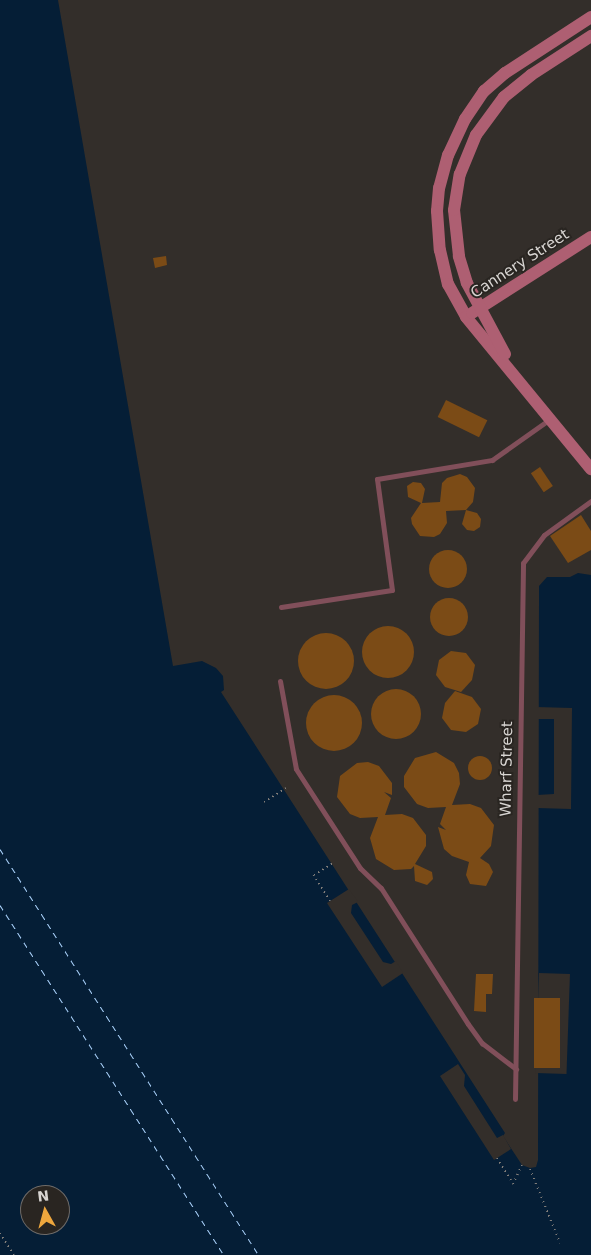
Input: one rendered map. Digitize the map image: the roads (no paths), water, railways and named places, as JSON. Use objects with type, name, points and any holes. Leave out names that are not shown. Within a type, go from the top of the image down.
[{"type":"main road","points":[[591,17],[505,73],[484,91],[454,141],[439,188],[438,232],[448,284],[466,317],[591,469]]},
{"type":"main road","points":[[518,378],[479,309],[461,266],[455,235],[456,194],[466,157],[482,124],[504,97],[531,75],[591,36]]},
{"type":"main road","name":"Cannery Street","points":[[466,317],[591,237]]},
{"type":"lane","points":[[281,606],[392,590],[377,479],[492,460],[551,419]]},
{"type":"lane","name":"Wharf Street","points":[[516,1099],[523,563],[544,535],[591,501]]},
{"type":"lane","points":[[280,681],[296,769],[360,868],[381,888],[468,1024],[482,1043],[516,1069]]},
{"type":"water","points":[[0,0],[58,0],[173,666],[202,661],[216,668],[223,676],[224,690],[221,692],[505,1133],[503,1136],[522,1165],[530,1168],[536,1167],[538,1160],[539,586],[547,577],[570,577],[578,573],[591,575],[591,1255],[0,1255]]}]
